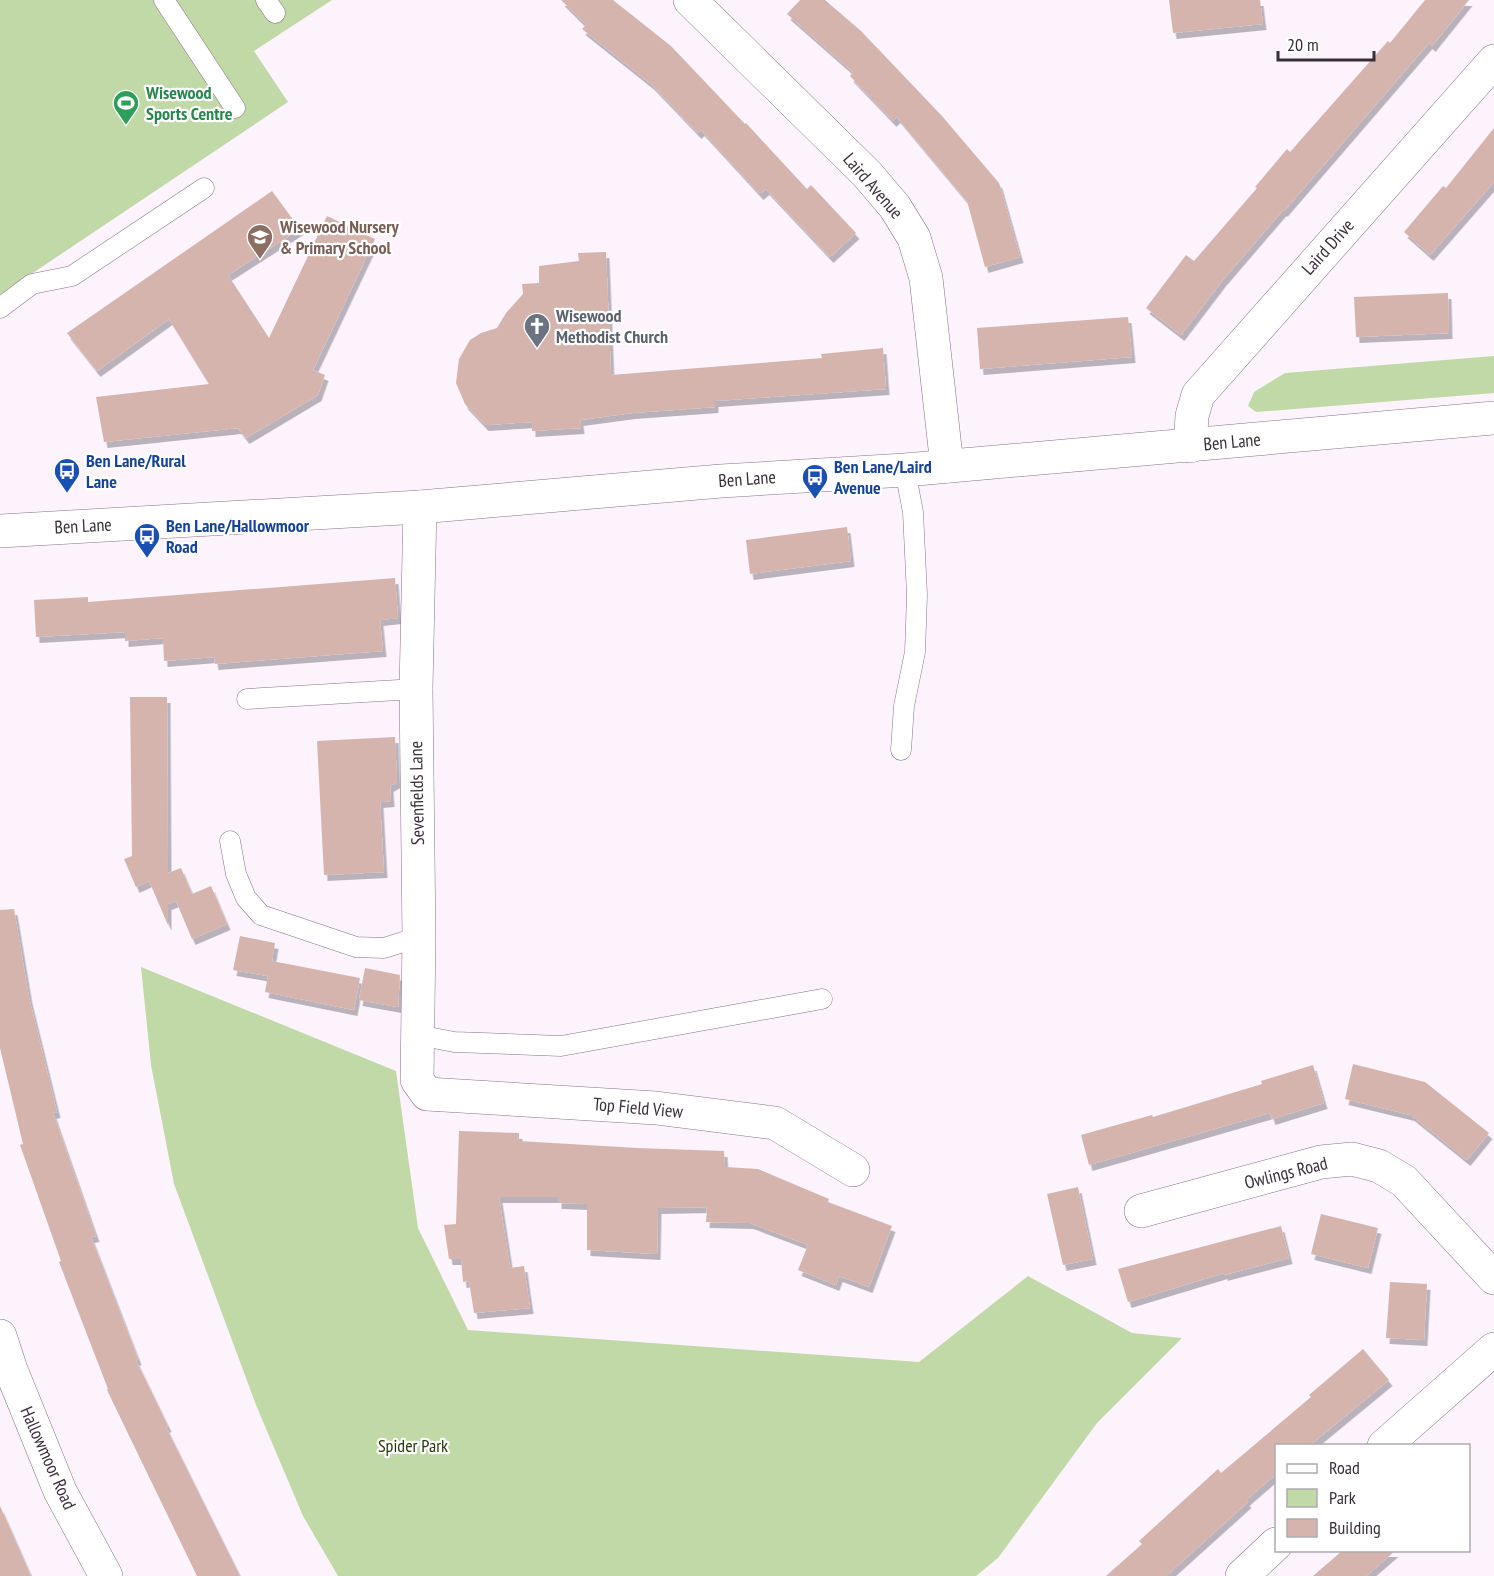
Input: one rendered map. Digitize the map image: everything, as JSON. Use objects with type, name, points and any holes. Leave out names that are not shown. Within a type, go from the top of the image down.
[{"type":"street","name":"Laird Avenue","points":[[690,0],[867,174],[895,207],[914,238],[926,278],[947,466]]},
{"type":"street","name":"Laird Drive","points":[[1190,446],[1192,416],[1198,394],[1494,61]]},
{"type":"street","name":"Ben Lane","points":[[0,531],[420,507],[721,480],[905,470],[1494,418]]},
{"type":"street","name":"Sevenfields Lane","points":[[417,1080],[419,937],[416,689],[420,507]]},
{"type":"street","name":"Top Field View","points":[[417,1080],[427,1094],[656,1108],[775,1123],[853,1170]]},
{"type":"street","name":"Owlings Road","points":[[1142,1211],[1322,1162],[1352,1160],[1379,1166],[1404,1181],[1494,1278]]},
{"type":"street","name":"Hallowmoor Road","points":[[0,1336],[11,1370],[60,1491],[105,1576]]},
{"type":"street","points":[[1386,1444],[1494,1349]]},
{"type":"street","points":[[1242,1576],[1275,1545]]},
{"type":"lane","points":[[164,0],[235,108]]},
{"type":"lane","points":[[0,308],[32,284],[72,276],[204,188]]},
{"type":"lane","points":[[901,750],[904,706],[915,652],[918,595],[913,512],[905,470]]},
{"type":"lane","points":[[247,699],[416,689]]},
{"type":"lane","points":[[230,841],[236,874],[246,898],[261,915],[356,947],[384,948],[419,937]]},
{"type":"lane","points":[[418,1035],[454,1042],[561,1046],[822,999]]},
{"type":"green space","name":"Wisewood Sports Centre","points":[[0,0],[332,0],[254,51],[288,102],[0,295]]},
{"type":"green space","points":[[1494,356],[1494,393],[1256,412],[1248,406],[1254,392],[1285,373]]},
{"type":"green space","name":"Spider Park","points":[[141,967],[396,1071],[418,1228],[468,1330],[919,1362],[1028,1276],[1132,1333],[1182,1338],[1097,1423],[998,1558],[976,1576],[338,1576],[303,1516],[256,1405],[174,1184],[151,1065]]},
{"type":"building","points":[[561,0],[613,0],[671,46],[807,189],[811,185],[856,233],[830,257],[766,189],[760,194],[701,130],[698,133],[651,84],[582,29],[586,25]]},
{"type":"building","points":[[800,0],[825,0],[861,31],[942,116],[999,183],[1020,257],[985,267],[967,201],[897,117],[893,121],[850,76],[853,72],[787,14]]},
{"type":"building","points":[[1169,0],[1260,0],[1263,24],[1173,33]]},
{"type":"building","points":[[1425,0],[1469,0],[1432,46],[1429,43],[1283,210],[1222,281],[1181,335],[1146,308],[1186,255],[1194,261],[1257,188],[1255,187],[1287,149],[1290,152],[1388,41],[1390,43]]},
{"type":"building","points":[[1494,128],[1494,182],[1430,255],[1404,232],[1443,186],[1446,188]]},
{"type":"building","points":[[272,191],[300,229],[228,275],[269,338],[327,216],[375,239],[313,370],[325,375],[318,395],[246,438],[238,428],[104,442],[96,397],[209,384],[169,319],[97,371],[67,333]]},
{"type":"building","name":"Wisewood Methodist Church","points":[[606,252],[611,375],[822,358],[821,354],[883,348],[886,389],[715,401],[715,407],[632,413],[580,420],[581,428],[532,431],[532,422],[485,425],[465,404],[456,383],[459,359],[470,340],[481,333],[497,328],[506,313],[523,294],[522,284],[539,283],[539,266],[579,261],[578,253]]},
{"type":"building","points":[[1448,293],[1449,333],[1356,337],[1354,297]]},
{"type":"building","points":[[1128,317],[1132,357],[980,369],[977,328]]},
{"type":"building","points":[[847,527],[851,561],[750,574],[746,540]]},
{"type":"building","points":[[395,578],[398,618],[380,620],[383,651],[215,664],[214,657],[164,661],[163,638],[125,641],[125,632],[36,637],[34,600],[88,597],[88,602]]},
{"type":"building","points":[[130,697],[167,697],[168,873],[181,868],[192,894],[211,886],[227,924],[192,939],[176,901],[168,904],[168,925],[149,881],[136,887],[124,859],[132,856]]},
{"type":"building","points":[[395,737],[397,782],[390,786],[391,801],[380,802],[384,872],[324,875],[317,741]]},
{"type":"building","points":[[14,909],[29,998],[57,1112],[53,1113],[96,1236],[91,1237],[138,1359],[136,1360],[168,1426],[166,1427],[240,1576],[197,1576],[107,1390],[59,1262],[61,1261],[20,1145],[23,1144],[0,1048],[0,910]]},
{"type":"building","points":[[240,936],[275,943],[272,961],[360,978],[354,1010],[265,992],[268,976],[233,970]]},
{"type":"building","points":[[365,968],[400,975],[398,1007],[359,1000]]},
{"type":"building","points":[[1353,1064],[1425,1082],[1489,1133],[1467,1160],[1411,1115],[1345,1099]]},
{"type":"building","points":[[1313,1065],[1324,1103],[1272,1119],[1270,1113],[1089,1165],[1081,1135],[1152,1115],[1153,1117],[1262,1084],[1261,1081]]},
{"type":"building","points":[[459,1131],[519,1133],[519,1141],[724,1151],[725,1167],[758,1169],[829,1199],[828,1202],[892,1226],[869,1287],[839,1276],[836,1285],[798,1270],[808,1245],[750,1223],[706,1222],[707,1207],[658,1208],[657,1254],[587,1250],[587,1204],[558,1203],[558,1197],[499,1197],[510,1268],[524,1266],[530,1308],[474,1313],[469,1281],[463,1282],[461,1259],[449,1259],[444,1225],[456,1224]]},
{"type":"building","points":[[1078,1187],[1093,1259],[1063,1265],[1047,1194]]},
{"type":"building","points":[[1321,1214],[1378,1228],[1368,1268],[1311,1254]]},
{"type":"building","points":[[1281,1226],[1289,1258],[1224,1275],[1224,1273],[1128,1302],[1118,1269]]},
{"type":"building","points":[[1390,1282],[1427,1284],[1424,1340],[1386,1338]]},
{"type":"building","points":[[1363,1349],[1389,1380],[1311,1444],[1275,1444],[1275,1475],[1166,1576],[1106,1576],[1142,1544],[1139,1541],[1218,1469],[1221,1473],[1311,1397],[1309,1395]]},
{"type":"building","points":[[0,1506],[31,1576],[0,1576]]},
{"type":"building","points":[[1341,1552],[1394,1552],[1366,1576],[1313,1576]]},
{"type":"place","name":"Wisewood Sports Centre","points":[[126,126]]},
{"type":"place","name":"Wisewood Nursery & Primary School","points":[[260,260]]},
{"type":"place","name":"Wisewood Methodist Church","points":[[537,349]]},
{"type":"place","name":"Ben Lane/Rural Lane","points":[[67,494]]},
{"type":"place","name":"Ben Lane/Laird Avenue","points":[[815,500]]},
{"type":"place","name":"Ben Lane/Hallowmoor Road","points":[[147,559]]}]
